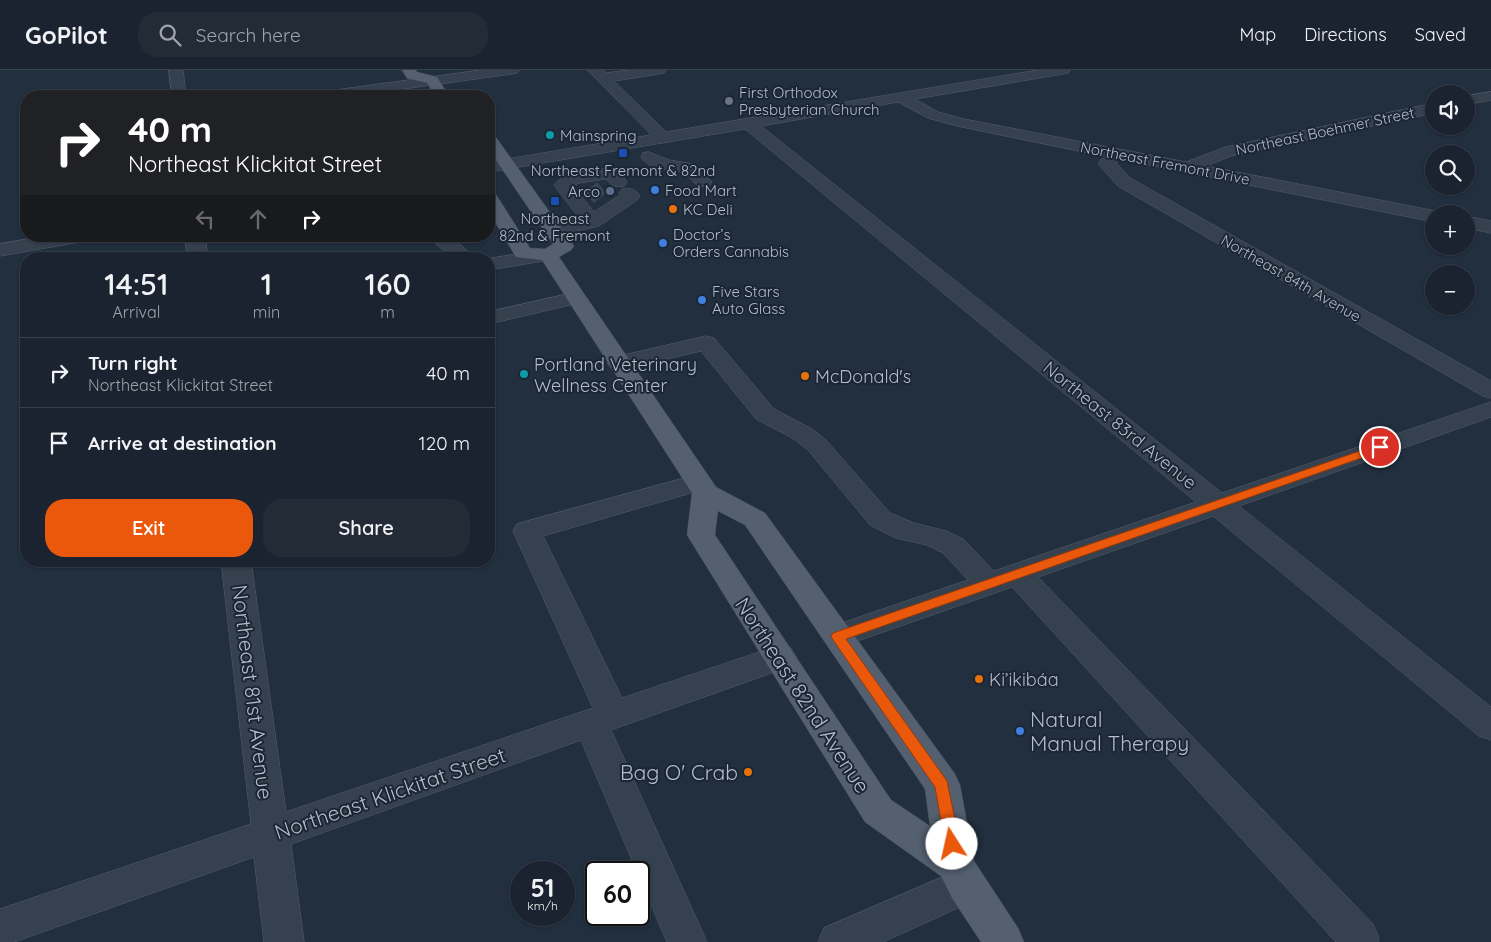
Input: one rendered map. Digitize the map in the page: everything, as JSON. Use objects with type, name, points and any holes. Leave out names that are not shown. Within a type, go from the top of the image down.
[{"type":"main road","points":[[409,70],[412,75],[436,75],[440,90]]},
{"type":"main road","points":[[495,208],[523,253],[548,255],[564,246],[498,166]]},
{"type":"main road","name":"Northeast 82nd Avenue","points":[[548,255],[702,488],[755,519],[942,785],[961,874],[1004,942]]},
{"type":"main road","name":"Northeast 82nd Avenue","points":[[702,488],[701,535],[878,811],[961,874]]},
{"type":"street","points":[[176,70],[178,90]]},
{"type":"street","points":[[354,90],[436,75],[512,70]]},
{"type":"street","points":[[600,74],[659,70]]},
{"type":"street","points":[[498,166],[1063,70]]},
{"type":"street","points":[[600,74],[663,138]]},
{"type":"street","points":[[1475,99],[1491,96]]},
{"type":"street","name":"Northeast Fremont Drive","points":[[899,97],[928,113],[946,119],[1425,214]]},
{"type":"street","name":"Northeast Boehmer Street","points":[[1188,167],[1226,152],[1425,110]]},
{"type":"street","name":"Northeast 83rd Avenue","points":[[749,124],[1491,726]]},
{"type":"street","points":[[592,222],[563,185],[574,179],[596,193],[631,196],[627,172],[636,143]]},
{"type":"street","name":"Northeast 84th Avenue","points":[[1113,152],[1107,164],[1124,182],[1491,391]]},
{"type":"street","points":[[565,155],[596,193],[592,222]]},
{"type":"street","points":[[596,193],[627,172],[665,165],[687,168],[703,182]]},
{"type":"street","points":[[552,230],[592,222]]},
{"type":"street","points":[[1475,224],[1491,227]]},
{"type":"street","points":[[0,250],[46,242]]},
{"type":"street","points":[[445,242],[458,252]]},
{"type":"street","points":[[495,263],[548,255]]},
{"type":"street","points":[[495,317],[576,298]]},
{"type":"street","points":[[619,363],[706,343],[765,414],[803,434],[817,445],[880,519],[906,531],[936,538],[953,546],[1004,579],[1357,941]]},
{"type":"street","points":[[838,636],[1491,409]]},
{"type":"street","points":[[687,942],[602,719],[527,531],[702,488]]},
{"type":"street","name":"Northeast 81st Avenue","points":[[237,567],[284,942]]},
{"type":"street","name":"Northeast Klickitat Street","points":[[0,928],[780,657]]},
{"type":"street","points":[[838,942],[961,874]]},
{"type":"tunnel","points":[[591,187],[600,198]]},
{"type":"place","name":"First Orthodox Presbyterian Church","points":[[729,101]]},
{"type":"place","name":"Mainspring","points":[[550,135]]},
{"type":"place","name":"Northeast Fremont & 82nd","points":[[623,153]]},
{"type":"place","name":"Food Mart","points":[[655,190]]},
{"type":"place","name":"Arco","points":[[610,191]]},
{"type":"place","name":"Northeast 82nd & Fremont","points":[[555,201]]},
{"type":"place","name":"KC Deli","points":[[673,209]]},
{"type":"place","name":"Doctor’s Orders Cannabis","points":[[663,243]]},
{"type":"place","name":"Five Stars Auto Glass","points":[[702,300]]},
{"type":"place","name":"Portland Veterinary Wellness Center","points":[[524,374]]},
{"type":"place","name":"McDonald's","points":[[805,376]]},
{"type":"place","name":"Ki’ikibáa","points":[[979,679]]},
{"type":"place","name":"Natural Manual Therapy","points":[[1020,731]]},
{"type":"place","name":"Bag O' Crab","points":[[748,772]]},
{"type":"route","points":[[952,844],[942,785],[838,636],[1380,447]]}]
